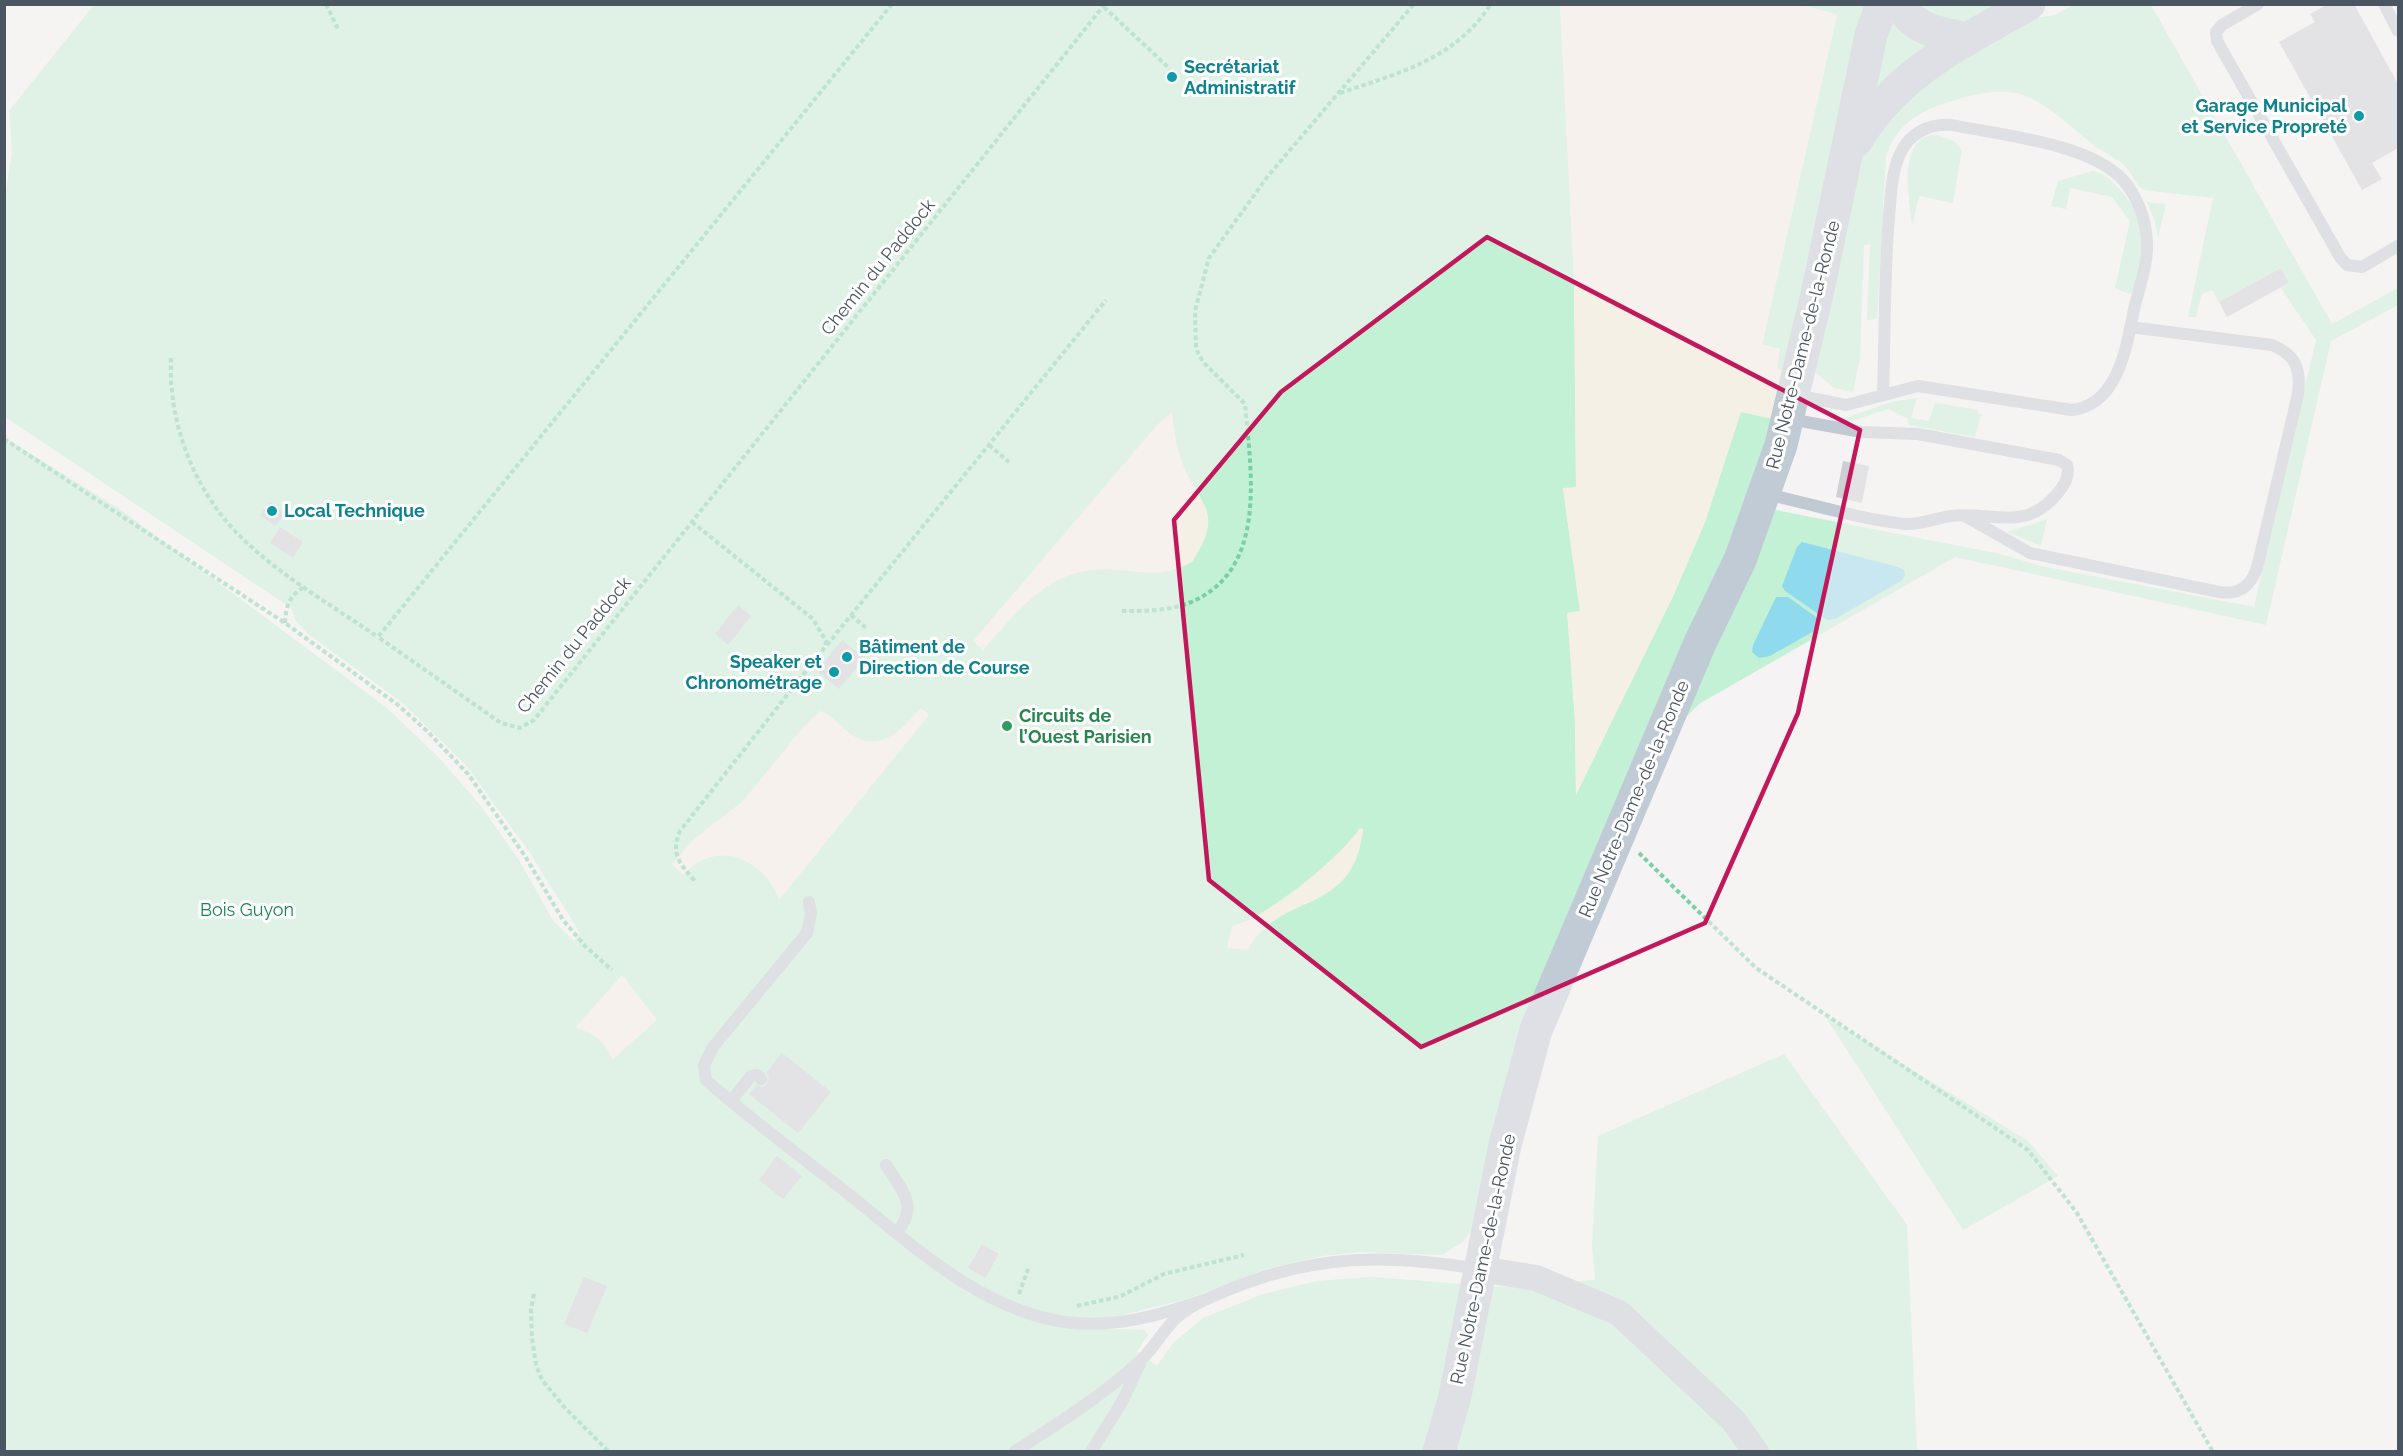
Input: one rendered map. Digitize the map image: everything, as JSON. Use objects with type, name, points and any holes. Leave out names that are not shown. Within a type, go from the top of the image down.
[{"type":"main road","name":"Rue Notre-Dame-de-la-Ronde","points":[[1439,1452],[1455,1396],[1505,1145],[1536,1030],[1700,643],[1740,560],[1765,494],[1791,407],[1849,153],[1871,35],[1882,4]]},
{"type":"main road","points":[[1902,4],[1904,11],[1916,23],[1934,31],[1968,39]]},
{"type":"main road","name":"Rue Notre-Dame-de-la-Ronde","points":[[1849,153],[1885,98],[1914,73],[2028,4]]},
{"type":"street","points":[[1480,1269],[1536,1278],[1619,1313],[1733,1420],[1756,1452]]},
{"type":"lane","points":[[2258,4],[2222,25],[2216,32],[2217,41],[2340,257],[2347,265],[2362,267],[2398,246]]},
{"type":"lane","points":[[2384,4],[2398,30]]},
{"type":"lane","points":[[1791,407],[1846,405],[1918,386],[2057,409],[2081,409],[2098,398],[2115,378],[2120,367],[2146,261],[2147,242],[2140,207],[2124,180],[2100,161],[2064,148],[1952,125],[1930,126],[1915,135],[1904,147],[1896,165],[1892,185],[1888,236],[1883,395]]},
{"type":"lane","points":[[1965,516],[2017,548],[2037,555],[2219,592],[2232,593],[2247,586],[2257,568],[2298,394],[2299,372],[2296,364],[2291,356],[2272,345],[2130,327]]},
{"type":"lane","points":[[1765,494],[1908,524],[1965,516],[2002,519],[2027,516],[2056,495],[2068,475],[2067,465],[2059,460],[1918,434],[1862,432],[1791,407]]},
{"type":"lane","points":[[808,902],[811,914],[807,933],[718,1040],[706,1060],[704,1077],[730,1101],[897,1233],[977,1290],[1014,1308],[1053,1320],[1113,1323],[1150,1317],[1207,1299],[1273,1273],[1346,1259],[1399,1259],[1480,1269]]},
{"type":"lane","points":[[730,1101],[751,1076],[757,1075],[762,1078]]},
{"type":"lane","points":[[886,1165],[909,1206],[908,1216],[897,1233]]},
{"type":"lane","points":[[1014,1452],[1095,1398],[1142,1360],[1180,1314],[1207,1299]]},
{"type":"lane","points":[[1091,1452],[1123,1400],[1142,1360]]},
{"type":"path","points":[[326,4],[339,31]]},
{"type":"path","points":[[378,637],[892,4]]},
{"type":"path","points":[[1122,611],[1150,611],[1188,604],[1219,583],[1242,550],[1250,517],[1252,494],[1245,404],[1203,362],[1196,349],[1194,332],[1199,289],[1205,269],[1216,245],[1268,176],[1414,4]]},
{"type":"path","points":[[1339,93],[1404,73],[1433,59],[1459,41],[1491,4]]},
{"type":"path","points":[[1105,6],[1170,69]]},
{"type":"path","name":"Chemin du Paddock","points":[[171,358],[170,384],[175,419],[183,447],[211,498],[229,524],[247,543],[305,587],[501,723],[520,728],[534,720],[1105,6]]},
{"type":"path","points":[[695,881],[676,858],[675,845],[680,831],[825,646],[1106,300]]},
{"type":"path","points":[[4,439],[285,623],[398,705],[451,755],[479,789],[525,856],[563,920],[585,946],[612,970]]},
{"type":"path","points":[[989,445],[1009,462]]},
{"type":"path","points":[[692,522],[813,619],[825,636],[825,646]]},
{"type":"path","points":[[285,623],[286,608],[290,598],[305,587]]},
{"type":"path","points":[[851,615],[866,628]]},
{"type":"path","points":[[1620,834],[1756,968],[2028,1150],[2077,1213],[2213,1452]]},
{"type":"path","points":[[1053,1320],[1071,1307],[1121,1296],[1164,1274],[1244,1255]]},
{"type":"path","points":[[1014,1308],[1028,1269]]},
{"type":"path","points":[[534,1294],[531,1310],[532,1338],[536,1365],[542,1380],[565,1408],[609,1452]]},
{"type":"highlighted area","points":[[1487,237],[1860,430],[1798,713],[1705,923],[1421,1047],[1209,880],[1174,520],[1281,392]]},
{"type":"green space","name":"Circuits de l’Ouest Parisien","points":[[94,5],[1560,5],[1574,277],[1576,488],[1563,488],[1580,611],[1568,613],[1575,722],[1576,794],[1674,594],[1705,522],[1741,411],[1773,419],[1756,484],[1475,1224],[1464,1241],[1442,1255],[1361,1252],[1322,1256],[1267,1269],[1187,1299],[1106,1319],[1093,1328],[1144,1330],[1148,1335],[1137,1351],[1157,1366],[1172,1344],[1203,1318],[1263,1294],[1317,1281],[1372,1277],[1502,1287],[1595,1280],[1592,1245],[1598,1136],[1784,1054],[1907,1225],[1917,1451],[5,1451],[4,437],[121,510],[387,708],[439,758],[480,805],[519,860],[554,922],[574,941],[580,933],[530,853],[465,764],[404,704],[307,633],[296,621],[291,608],[5,417],[4,204],[12,153],[9,111]]},
{"type":"green space","points":[[1797,5],[1873,5],[1784,371],[1777,369],[1762,345],[1837,15]]},
{"type":"green space","points":[[1914,5],[2015,5],[1957,26]]},
{"type":"green space","points":[[2073,5],[2151,5],[2332,324],[2398,288],[2398,305],[2331,341],[2266,625],[1955,557],[1699,704],[1684,719],[1773,512],[1776,510],[2000,554],[2041,566],[2254,607],[2316,340],[2281,288],[2289,283],[2281,268],[2219,302],[2212,290],[2202,294],[2196,317],[2188,317],[2213,198],[2144,190],[2124,165],[2038,102],[2024,95],[2008,92],[1990,92],[1969,96],[1924,112],[1907,123],[1901,130],[1886,157],[1877,319],[1867,320],[1870,244],[1864,245],[1860,357],[1853,392],[1834,388],[1815,372],[1861,153],[1900,93],[2036,18],[2055,15]]},
{"type":"green space","points":[[1888,18],[1937,42],[1876,103],[1872,64]]},
{"type":"green space","points":[[1937,135],[1954,141],[1962,150],[1953,203],[1919,196],[1912,226],[1908,186],[1910,157],[1915,146],[1924,138]]},
{"type":"green space","points":[[2093,171],[2117,186],[2131,204],[2140,223],[2141,252],[2135,285],[2130,294],[2115,288],[2130,221],[2112,197],[2070,188],[2066,209],[2051,206],[2058,181]]},
{"type":"green space","points":[[2147,202],[2166,204],[2158,238],[2155,221]]},
{"type":"green space","points":[[1917,398],[1911,418],[1929,421],[1935,403],[1978,410],[1978,414],[1983,415],[1975,437],[1909,425],[1908,419],[1888,409],[1849,422],[1842,419],[1892,402]]},
{"type":"green space","points":[[2047,519],[2041,546],[2007,532]]},
{"type":"green space","points":[[1825,1016],[2028,1141],[2058,1176],[1963,1230]]},
{"type":"sand","points":[[1797,4],[1837,14],[1762,344],[1780,349],[1777,369],[1784,371],[1773,419],[1741,412],[1705,522],[1674,594],[1576,795],[1575,722],[1567,613],[1580,611],[1563,488],[1576,487],[1574,277],[1560,5]]},
{"type":"sand","points":[[1172,412],[1181,459],[1206,508],[1208,518],[1202,544],[1192,562],[1174,570],[1148,572],[1097,570],[1076,573],[1058,580],[1041,590],[1026,603],[983,650],[973,641],[1157,425]]},
{"type":"sand","points":[[921,708],[929,715],[779,900],[772,885],[762,873],[751,864],[738,858],[710,857],[696,864],[683,875],[672,864],[694,839],[743,801],[800,731],[820,711],[855,737],[865,741],[876,741],[895,733]]},
{"type":"sand","points":[[1360,828],[1363,829],[1357,857],[1346,877],[1331,891],[1278,918],[1261,931],[1248,950],[1227,948],[1232,926],[1264,912],[1301,885],[1336,855]]},
{"type":"sand","points":[[622,975],[657,1020],[612,1060],[598,1039],[575,1028]]},
{"type":"water","points":[[1802,542],[1898,567],[1904,570],[1905,576],[1901,581],[1835,619],[1827,620],[1785,591],[1782,586],[1797,547]]},
{"type":"water","points":[[1776,597],[1788,597],[1819,619],[1819,625],[1816,630],[1770,656],[1759,658],[1752,652],[1753,645]]},
{"type":"building","name":"Garage Municipal et Service Propreté","points":[[2328,4],[2354,4],[2398,84],[2398,148],[2372,163],[2382,179],[2362,190],[2279,42],[2315,22],[2310,14]]},
{"type":"building","points":[[2281,268],[2289,283],[2227,317],[2219,302]]},
{"type":"building","points":[[1843,461],[1869,466],[1862,503],[1836,497]]},
{"type":"building","name":"Local Technique","points":[[270,502],[285,514],[275,526],[260,515]]},
{"type":"building","points":[[280,527],[303,542],[293,558],[270,543]]},
{"type":"building","points":[[738,605],[751,616],[728,645],[715,634]]},
{"type":"building","points":[[842,640],[865,658],[839,689],[817,671]]},
{"type":"building","points":[[782,1053],[831,1092],[798,1133],[749,1094],[756,1085],[763,1087],[767,1084],[769,1077],[766,1073]]},
{"type":"building","points":[[777,1156],[802,1176],[783,1199],[759,1180]]},
{"type":"building","points":[[982,1244],[999,1254],[985,1278],[968,1268]]},
{"type":"building","points":[[584,1277],[607,1286],[587,1333],[564,1324]]},
{"type":"place","name":"Secrétariat Administratif","points":[[1172,77]]},
{"type":"place","name":"Garage Municipal et Service Propreté","points":[[2359,116]]},
{"type":"place","name":"Local Technique","points":[[272,511]]},
{"type":"place","name":"Bâtiment de Direction de Course","points":[[847,657]]},
{"type":"place","name":"Speaker et Chronométrage","points":[[834,672]]},
{"type":"place","name":"Circuits de l’Ouest Parisien","points":[[1007,726]]},
{"type":"park label","name":"Bois Guyon","points":[[247,910]]}]
